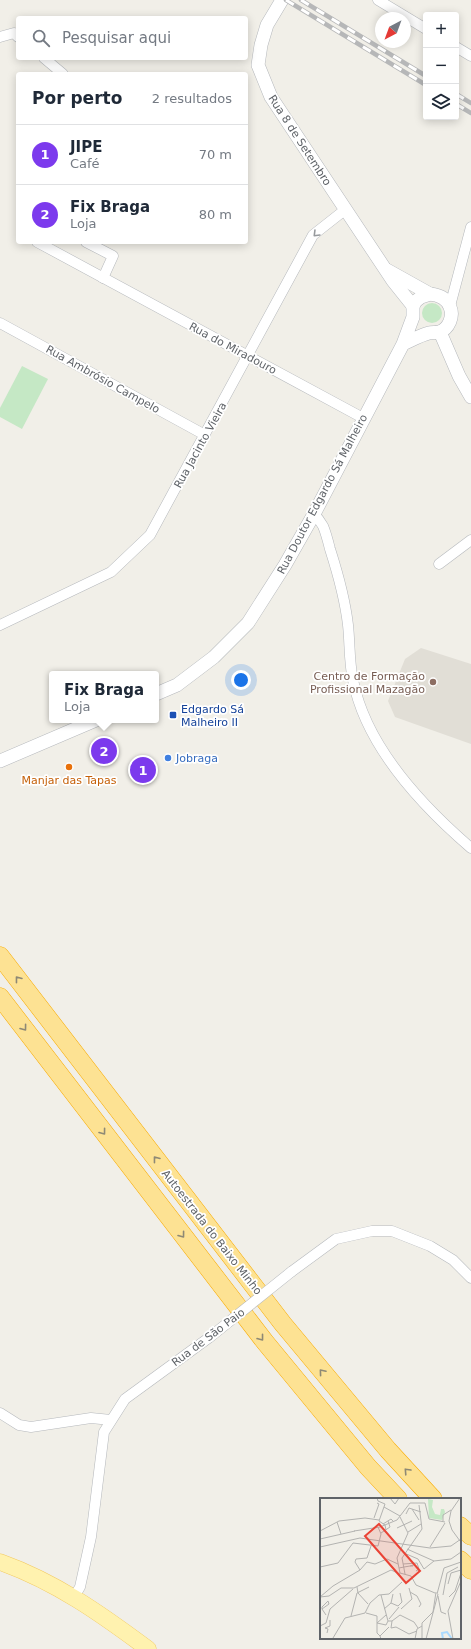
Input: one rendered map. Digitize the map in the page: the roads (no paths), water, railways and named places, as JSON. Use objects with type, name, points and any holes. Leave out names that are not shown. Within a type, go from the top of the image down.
[{"type":"highway","name":"Autoestrada do Baixo Minho","points":[[0,956],[283,1324],[388,1450],[432,1498]]},
{"type":"highway","points":[[0,997],[265,1342],[368,1467],[397,1498]]},
{"type":"highway","points":[[461,1527],[471,1536]]},
{"type":"highway","points":[[461,1561],[471,1570]]},
{"type":"main road","points":[[0,1562],[22,1570],[74,1597],[148,1649]]},
{"type":"street","name":"Rua 8 de Setembro","points":[[282,0],[266,25],[258,65],[271,98],[292,132],[346,209],[413,311]]},
{"type":"street","points":[[378,0],[423,27]]},
{"type":"street","points":[[0,37],[14,33],[16,35]]},
{"type":"street","points":[[458,48],[471,56]]},
{"type":"street","points":[[46,60],[62,72]]},
{"type":"street","name":"Rua Jacinto Vieira","points":[[0,626],[111,572],[150,535],[313,235],[346,209]]},
{"type":"street","points":[[403,344],[445,329],[451,319],[450,306],[471,227]]},
{"type":"street","name":"Rua do Miradouro","points":[[41,244],[363,418]]},
{"type":"street","points":[[90,244],[113,256],[103,278]]},
{"type":"street","name":"Rua 8 de Setembro","points":[[387,270],[430,294]]},
{"type":"street","points":[[450,306],[441,296],[430,294],[421,297],[413,311],[418,328],[434,332],[471,397]]},
{"type":"street","name":"Rua Doutor Edgardo Sá Malheiro","points":[[159,693],[177,685],[214,657],[248,623],[285,565],[314,514],[403,344],[413,311]]},
{"type":"street","name":"Rua Ambrósio Campelo","points":[[0,323],[205,435]]},
{"type":"street","points":[[314,514],[323,526],[342,586],[348,625],[352,678],[357,699],[370,729],[386,756],[417,795],[434,815],[471,848]]},
{"type":"street","points":[[439,564],[471,540]]},
{"type":"street","points":[[0,761],[89,723]]},
{"type":"street","name":"Rua de São Paio","points":[[74,1597],[80,1587],[91,1537],[104,1432],[125,1399],[336,1239],[372,1231],[392,1231],[430,1246],[453,1260],[471,1278]]},
{"type":"street","points":[[0,1413],[19,1425],[31,1427],[91,1418],[112,1420]]},
{"type":"railway","points":[[286,0],[424,84]]},
{"type":"railway","points":[[301,0],[423,74]]},
{"type":"railway","points":[[459,96],[471,103]]},
{"type":"railway","points":[[459,106],[471,113]]},
{"type":"place","name":"Centro de Formação Profissional Mazagão","points":[[433,682]]},
{"type":"place","name":"Edgardo Sá Malheiro II","points":[[173,715]]},
{"type":"place","name":"Fix Braga","points":[[104,751]]},
{"type":"place","name":"Jobraga","points":[[168,758]]},
{"type":"place","name":"Manjar das Tapas","points":[[69,767]]},
{"type":"place","name":"JIPE","points":[[143,770]]}]
